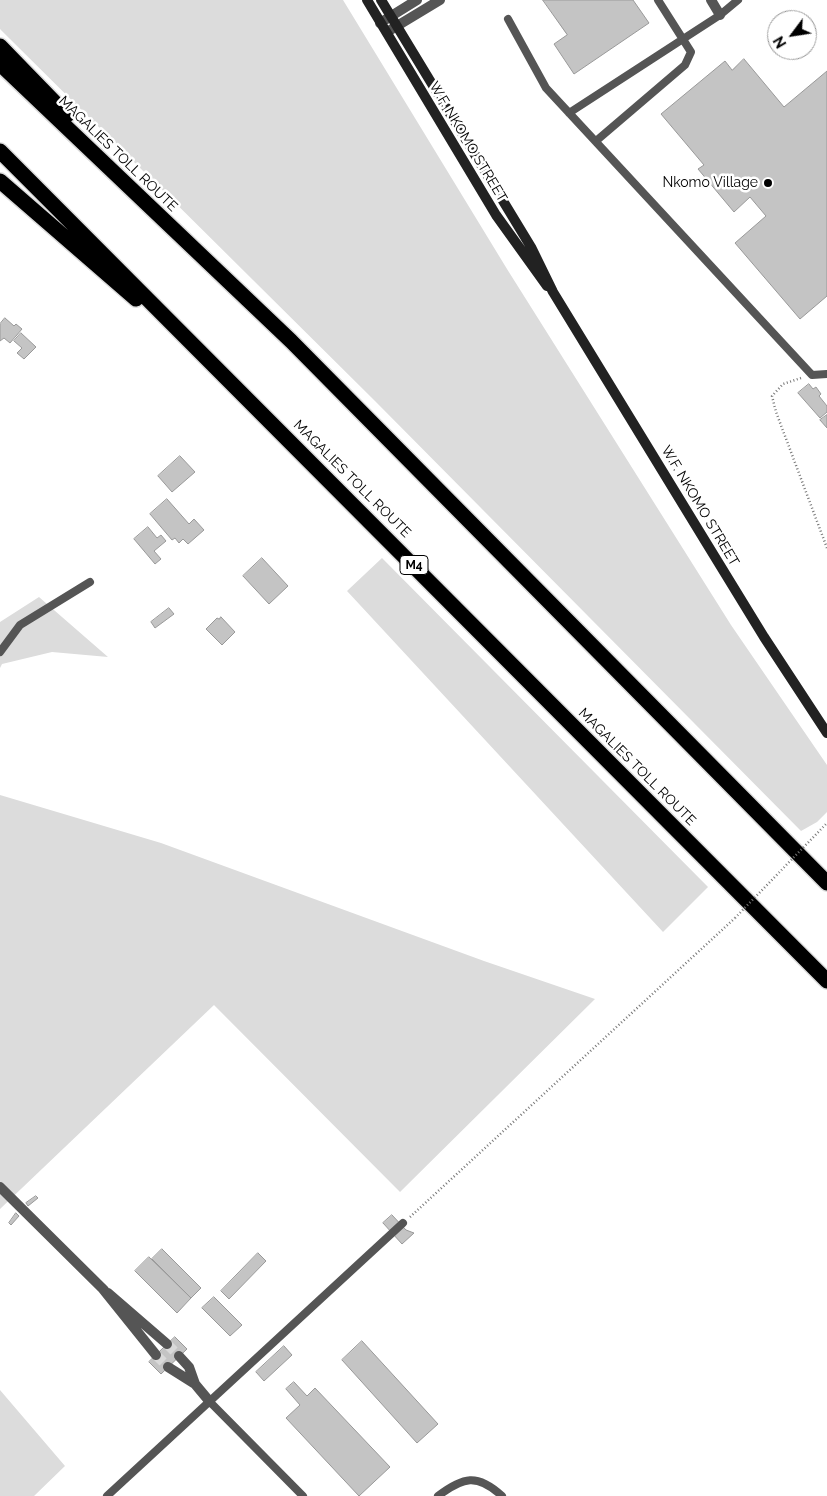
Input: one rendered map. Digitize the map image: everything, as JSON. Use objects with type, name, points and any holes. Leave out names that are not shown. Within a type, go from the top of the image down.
[{"type":"highway","points":[[0,46],[291,342]]},
{"type":"highway","name":"MAGALIES TOLL ROUTE","points":[[0,64],[291,342],[827,883]]},
{"type":"highway","name":"MAGALIES TOLL ROUTE","points":[[0,151],[239,388],[827,981]]},
{"type":"highway","points":[[0,181],[239,388]]},
{"type":"main road","name":"W.F. NKOMO STREET","points":[[367,0],[496,215],[536,272],[553,292]]},
{"type":"main road","name":"W.F. NKOMO STREET","points":[[381,0],[531,247],[553,292],[764,637],[827,733]]},
{"type":"street","points":[[380,22],[417,0]]},
{"type":"street","points":[[386,32],[440,0]]},
{"type":"street","points":[[711,0],[720,15]]},
{"type":"street","points":[[0,1186],[103,1289],[156,1355]]},
{"type":"street","points":[[103,1289],[118,1299],[168,1344]]},
{"type":"street","points":[[179,1356],[189,1368],[195,1384]]},
{"type":"street","points":[[168,1367],[195,1384],[210,1402]]},
{"type":"lane","points":[[596,141],[684,65],[691,52],[684,38],[658,0]]},
{"type":"lane","points":[[569,113],[720,15],[738,0]]},
{"type":"lane","points":[[508,19],[546,88],[812,376],[827,374]]},
{"type":"lane","points":[[0,652],[20,625],[90,582]]},
{"type":"lane","points":[[107,1496],[403,1223]]},
{"type":"lane","points":[[210,1402],[303,1496]]},
{"type":"lane","points":[[438,1496],[452,1485],[469,1479],[489,1484],[502,1496]]},
{"type":"path","points":[[812,376],[783,384],[772,396],[776,412],[827,548]]},
{"type":"path","points":[[403,1223],[717,936],[827,823]]},
{"type":"shaded area","points":[[0,0],[343,0],[507,269],[731,625],[827,765],[827,812],[817,822],[801,831],[375,401],[0,29]]},
{"type":"shaded area","points":[[382,558],[708,887],[663,932],[347,591]]},
{"type":"shaded area","points":[[39,597],[108,657],[52,652],[2,664],[0,668],[0,622]]},
{"type":"shaded area","points":[[0,795],[161,843],[484,961],[595,999],[400,1192],[214,1005],[0,1209]]},
{"type":"shaded area","points":[[0,1390],[65,1466],[34,1496],[0,1496]]},
{"type":"building","points":[[543,0],[633,0],[649,23],[574,74],[554,44],[567,35]]},
{"type":"building","name":"Nkomo Village","points":[[744,59],[784,107],[827,71],[827,296],[800,319],[735,243],[766,216],[750,197],[734,212],[698,169],[704,165],[661,114],[725,61],[732,70]]},
{"type":"building","points":[[5,318],[14,326],[16,324],[22,329],[10,343],[4,338],[0,341],[0,324]]},
{"type":"building","points":[[21,333],[36,347],[24,359],[17,353],[22,348],[14,341]]},
{"type":"building","points":[[809,384],[813,389],[816,387],[821,394],[819,396],[827,406],[827,412],[820,418],[798,393]]},
{"type":"building","points":[[827,415],[827,428],[820,420]]},
{"type":"building","points":[[180,456],[195,472],[172,492],[158,476]]},
{"type":"building","points":[[167,499],[189,524],[194,519],[204,530],[188,544],[183,539],[179,543],[175,538],[172,540],[150,514]]},
{"type":"building","points":[[148,527],[157,538],[161,535],[166,541],[154,551],[161,559],[155,564],[134,539]]},
{"type":"building","points":[[262,558],[288,586],[269,604],[243,576]]},
{"type":"building","points":[[169,608],[174,614],[155,628],[151,622]]},
{"type":"building","points":[[221,617],[235,632],[222,645],[206,629],[217,618]]},
{"type":"building","points":[[36,1196],[38,1198],[28,1206],[26,1203]]},
{"type":"building","points":[[16,1213],[19,1216],[11,1225],[9,1223]]},
{"type":"building","points":[[392,1215],[406,1230],[414,1233],[402,1244],[383,1223]]},
{"type":"building","points":[[162,1249],[201,1288],[191,1298],[152,1259]]},
{"type":"building","points":[[258,1253],[266,1261],[229,1299],[221,1291]]},
{"type":"building","points":[[149,1257],[191,1298],[177,1313],[135,1271]]},
{"type":"building","points":[[214,1297],[242,1325],[230,1336],[202,1308]]},
{"type":"building","points":[[175,1337],[187,1349],[161,1374],[149,1362]]},
{"type":"building","points":[[362,1341],[438,1424],[417,1443],[342,1360]]},
{"type":"building","points":[[284,1346],[292,1355],[264,1381],[256,1372]]},
{"type":"building","points":[[294,1382],[307,1396],[315,1388],[390,1467],[359,1496],[286,1418],[300,1405],[286,1389]]},
{"type":"tunnel","points":[[167,1344],[179,1356]]},
{"type":"tunnel","points":[[156,1355],[168,1367]]},
{"type":"place","name":"Nkomo Village","points":[[768,183]]}]
